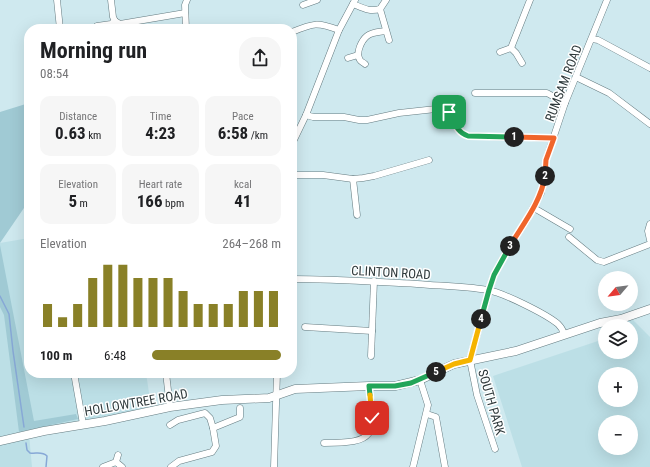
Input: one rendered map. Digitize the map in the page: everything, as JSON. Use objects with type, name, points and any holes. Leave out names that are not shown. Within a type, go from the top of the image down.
[{"type":"main road","name":"HOLLOWTREE ROAD","points":[[0,441],[170,407],[222,400],[269,398],[295,389],[395,386],[420,380],[454,364],[516,351],[564,334],[600,323],[621,319],[650,309]]},
{"type":"street","points":[[57,0],[59,24]]},
{"type":"street","points":[[111,0],[112,17],[120,24],[185,13]]},
{"type":"street","points":[[186,24],[185,5],[187,0]]},
{"type":"street","points":[[303,5],[317,0]]},
{"type":"street","points":[[297,134],[306,115],[339,30],[354,2],[369,11],[380,9],[386,0]]},
{"type":"street","points":[[500,52],[511,48],[530,0]]},
{"type":"street","name":"RUMSAM ROAD","points":[[470,360],[494,275],[508,249],[534,208],[541,192],[546,160],[565,103],[607,0]]},
{"type":"street","points":[[380,9],[389,40]]},
{"type":"street","points":[[525,13],[532,16]]},
{"type":"street","points":[[111,24],[115,21]]},
{"type":"street","points":[[297,30],[312,24],[323,24],[339,30]]},
{"type":"street","points":[[365,64],[359,59],[358,55],[361,43],[367,36],[386,31]]},
{"type":"street","points":[[592,39],[598,40],[650,68]]},
{"type":"street","points":[[511,48],[522,63]]},
{"type":"street","points":[[348,58],[358,55]]},
{"type":"street","points":[[576,76],[609,93],[650,124]]},
{"type":"street","points":[[475,93],[485,96],[547,93],[565,103]]},
{"type":"street","points":[[306,115],[313,118],[344,117],[367,120],[399,113],[445,108],[449,112],[458,130],[462,134],[468,136],[554,138]]},
{"type":"street","points":[[297,175],[323,175],[353,179],[374,176],[429,160]]},
{"type":"street","points":[[353,179],[357,215]]},
{"type":"street","points":[[534,208],[570,229]]},
{"type":"street","points":[[650,224],[648,233],[650,240]]},
{"type":"street","points":[[569,237],[601,262],[650,244]]},
{"type":"street","name":"CLINTON ROAD","points":[[297,279],[374,281],[489,290],[527,306],[550,318],[558,324],[564,334]]},
{"type":"street","points":[[371,356],[374,281]]},
{"type":"street","points":[[305,327],[372,331]]},
{"type":"street","name":"SOUTH PARK","points":[[470,360],[477,395],[495,449]]},
{"type":"street","points":[[75,378],[83,424]]},
{"type":"street","points":[[167,378],[170,407]]},
{"type":"street","points":[[274,467],[277,378]]},
{"type":"street","points":[[413,467],[428,405],[420,380]]},
{"type":"street","points":[[324,443],[360,441],[369,434],[372,427],[369,386]]},
{"type":"street","points":[[213,428],[240,417],[240,408]]},
{"type":"street","points":[[170,425],[178,420],[205,413],[210,418],[216,446],[212,452],[179,461],[171,467]]},
{"type":"street","points":[[427,414],[436,417],[445,467]]},
{"type":"street","points":[[103,467],[117,459],[122,467]]},
{"type":"shaded area","points":[[24,105],[24,208],[0,243],[0,112]]},
{"type":"shaded area","points":[[24,239],[24,378],[147,378],[151,406],[105,421],[29,434],[32,467],[0,467],[0,243]]},
{"type":"shaded area","points":[[0,245],[24,369],[24,378],[26,378],[34,421],[76,414],[78,419],[19,432],[4,315],[0,307]]},
{"type":"shaded area","points":[[638,325],[650,337],[650,467],[522,467],[493,376],[598,341],[598,359],[638,359]]},
{"type":"waterway","points":[[0,296],[9,314],[24,427]]},
{"type":"waterway","points":[[26,443],[27,450],[30,453],[41,453],[47,456],[46,467]]},
{"type":"route","points":[[372,418],[369,386],[395,386],[411,383],[454,364],[470,360],[494,275],[509,247],[534,208],[541,192],[546,160],[554,138],[468,136],[462,134],[458,130],[449,112]]}]
